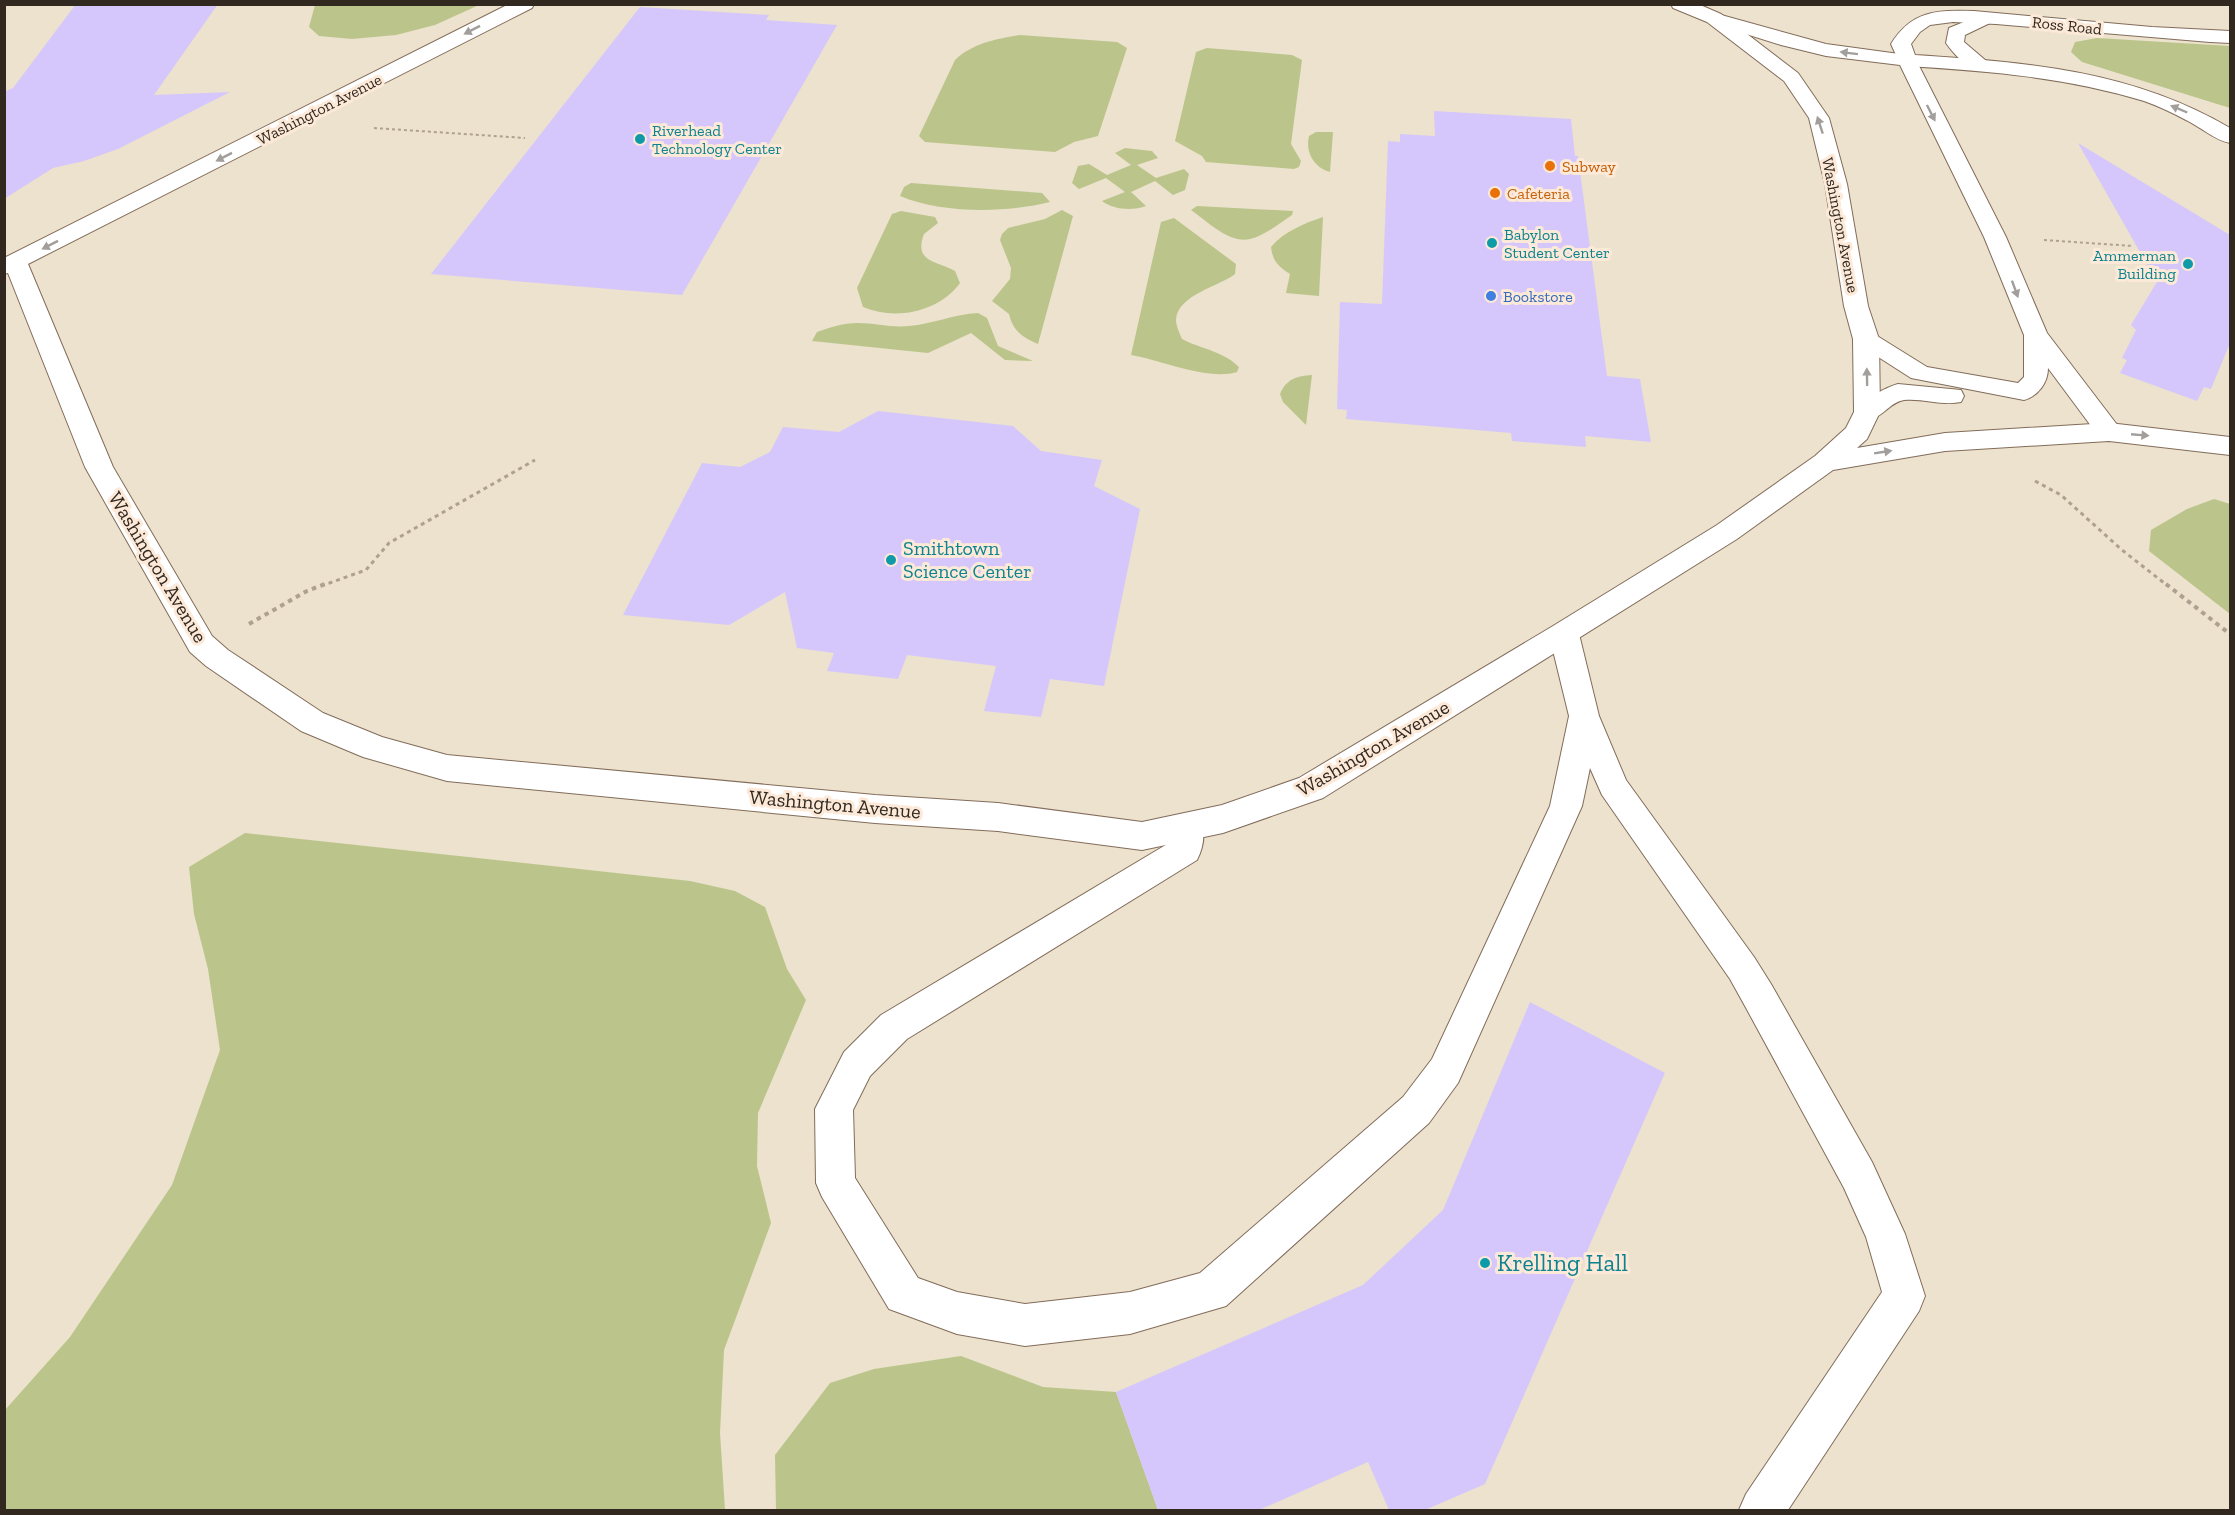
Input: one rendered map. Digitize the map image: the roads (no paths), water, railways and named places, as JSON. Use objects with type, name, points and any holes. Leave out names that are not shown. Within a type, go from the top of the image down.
[{"type":"street","name":"Washington Avenue","points":[[525,4],[10,264],[99,467],[201,644],[217,658],[312,722],[375,748],[447,768],[851,807],[998,817],[1135,836],[1223,819],[1311,788],[1727,532],[1826,462],[1857,433],[1867,412],[1866,339],[1856,306],[1836,183],[1819,118],[1791,77],[1714,18],[1680,4]]},
{"type":"street","name":"Ross Road","points":[[1907,60],[1901,44],[1908,33],[1923,21],[1944,18],[1986,18],[2180,36],[2230,38]]},
{"type":"street","name":"Washington Avenue","points":[[1907,60],[2063,74],[2103,82],[2155,99],[2207,121],[2230,137]]},
{"type":"street","name":"Washington Avenue","points":[[1826,462],[1945,442],[2109,432],[2230,446]]},
{"type":"lane","name":"Washington Avenue","points":[[1714,18],[1826,50],[1907,60]]},
{"type":"lane","points":[[1981,65],[1964,53],[1955,43],[1956,32],[1986,18]]},
{"type":"lane","points":[[1907,60],[1927,106],[1996,238],[2026,318],[2036,335],[2109,432]]},
{"type":"lane","points":[[1867,412],[1898,392],[1972,397],[2025,392],[2036,378],[2036,335]]},
{"type":"lane","points":[[1866,339],[1920,373],[2025,392]]},
{"type":"lane","points":[[1564,634],[1584,716],[1613,786],[1742,968],[1858,1175],[1885,1234],[1904,1296],[1762,1510]]},
{"type":"lane","points":[[1188,827],[1185,850],[894,1027],[857,1064],[834,1109],[836,1183],[904,1294],[957,1313],[1025,1325],[1130,1312],[1211,1291],[1416,1110],[1445,1071],[1566,807],[1584,716]]},
{"type":"place","name":"Riverhead Technology Center","points":[[640,139]]},
{"type":"place","name":"Subway","points":[[1550,166]]},
{"type":"place","name":"Cafeteria","points":[[1495,193]]},
{"type":"place","name":"Babylon Student Center","points":[[1492,243]]},
{"type":"place","name":"Ammerman Building","points":[[2188,264]]},
{"type":"place","name":"Bookstore","points":[[1491,296]]},
{"type":"place","name":"Smithtown Science Center","points":[[891,560]]},
{"type":"place","name":"Krelling Hall","points":[[1485,1263]]}]
